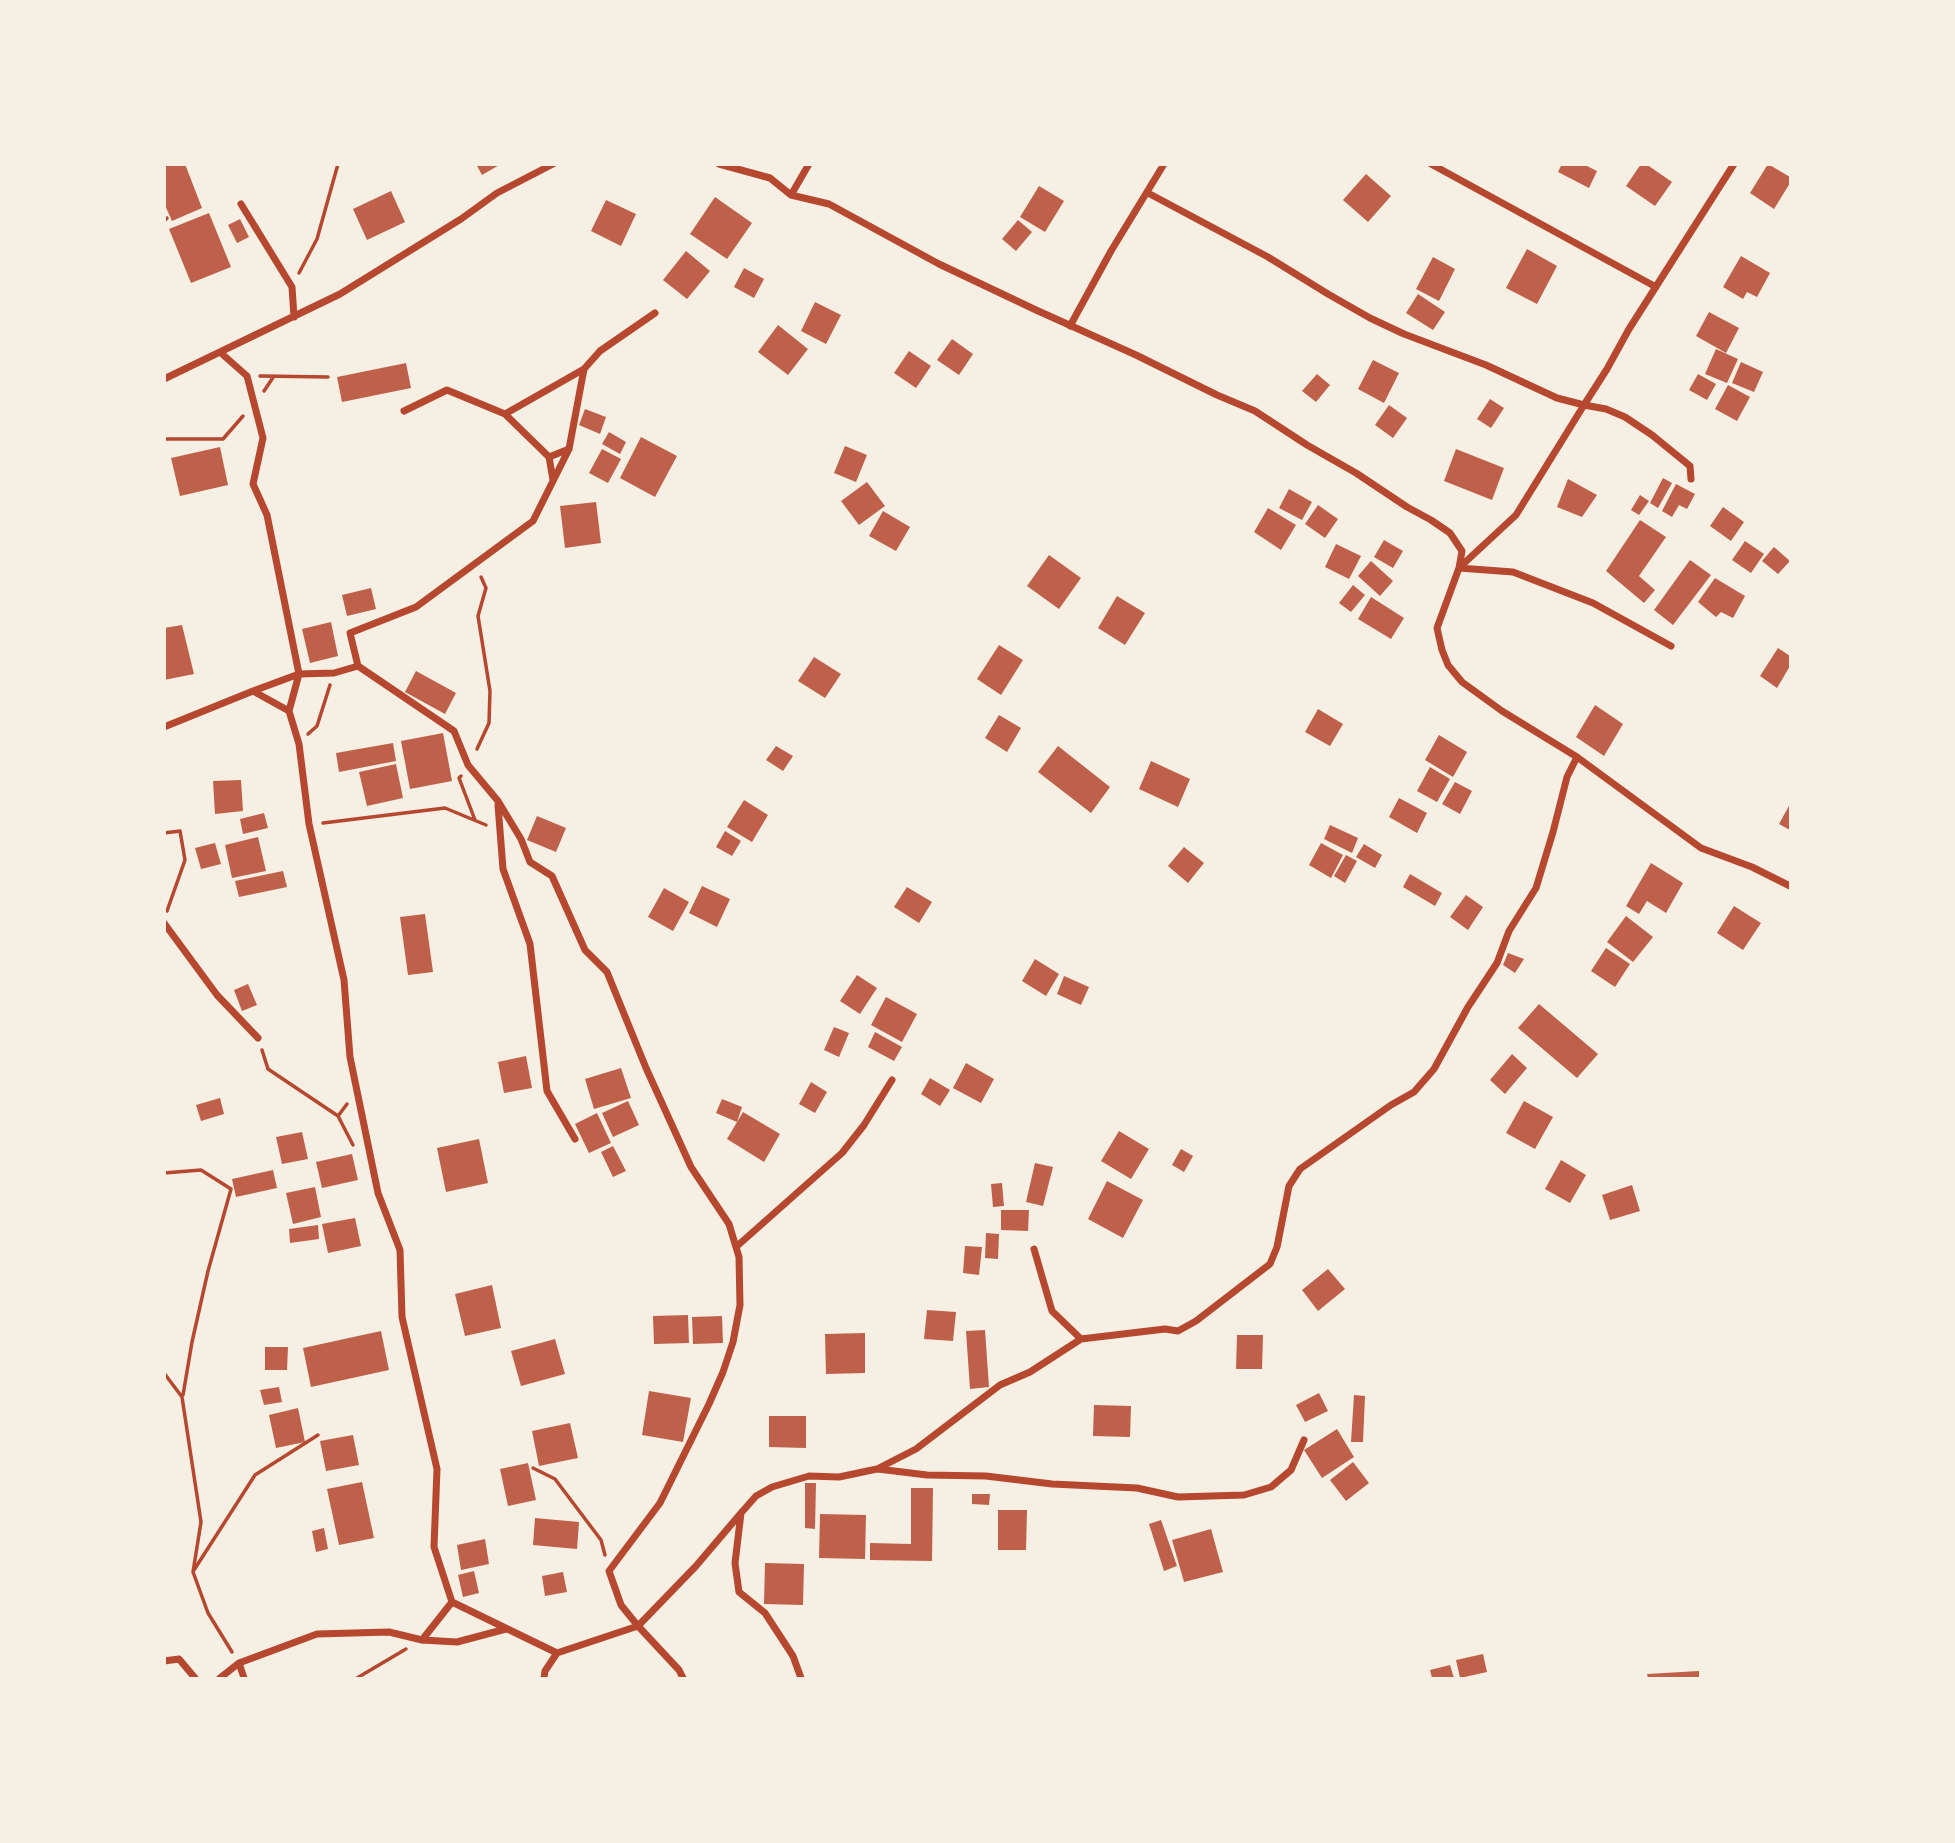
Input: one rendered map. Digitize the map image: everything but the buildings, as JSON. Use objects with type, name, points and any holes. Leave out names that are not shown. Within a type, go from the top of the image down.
[{"type":"street","points":[[164,379],[340,294],[461,219],[497,193],[553,164]]},
{"type":"street","points":[[719,164],[770,178],[791,195],[829,204],[939,264],[1255,411],[1407,508],[1431,520],[1450,533],[1461,551],[1460,568],[1437,628],[1448,665],[1462,682],[1502,711],[1577,757],[1701,848],[1752,867],[1790,886]]},
{"type":"street","points":[[791,195],[809,164]]},
{"type":"street","points":[[1070,326],[1111,251],[1164,164]]},
{"type":"street","points":[[1431,164],[1656,287]]},
{"type":"street","points":[[1460,568],[1516,516],[1734,164]]},
{"type":"street","points":[[1147,193],[1404,334],[1486,365],[1557,398],[1606,409],[1625,417],[1652,435],[1689,466],[1691,479]]},
{"type":"street","points":[[241,204],[292,287],[294,317]]},
{"type":"street","points":[[505,414],[584,369],[600,351],[655,313]]},
{"type":"street","points":[[221,352],[247,376],[263,438],[253,484],[267,515],[299,674],[289,711],[299,744],[309,824],[344,980],[350,1057],[378,1193],[400,1250],[402,1317],[437,1469],[434,1547],[453,1602],[556,1653]]},
{"type":"street","points":[[584,369],[569,449],[533,520],[416,607],[350,634],[358,666],[454,731],[468,765],[498,801],[521,839],[530,862],[552,876],[585,950],[607,972],[646,1068],[691,1167],[729,1224],[739,1257],[740,1305],[733,1342],[723,1372],[660,1503],[609,1571],[621,1605],[679,1670],[683,1678]]},
{"type":"street","points":[[404,411],[447,390],[505,414],[549,457],[553,482]]},
{"type":"street","points":[[549,457],[569,449]]},
{"type":"street","points":[[1460,568],[1513,572],[1593,603],[1671,646]]},
{"type":"street","points":[[165,727],[299,674],[334,673],[358,666]]},
{"type":"street","points":[[253,691],[289,711]]},
{"type":"street","points":[[544,1678],[545,1671],[556,1653],[638,1626],[696,1566],[756,1496],[772,1487],[809,1476],[839,1477],[877,1469],[916,1449],[1000,1385],[1030,1372],[1081,1339],[1165,1329],[1178,1331],[1196,1321],[1270,1264],[1277,1247],[1289,1186],[1300,1169],[1391,1104],[1414,1092],[1434,1069],[1468,1007],[1497,962],[1509,931],[1536,888],[1567,777],[1577,757]]},
{"type":"street","points":[[498,801],[503,869],[530,944],[547,1091],[575,1139]]},
{"type":"street","points":[[164,922],[217,995],[258,1038]]},
{"type":"street","points":[[736,1247],[842,1153],[864,1125],[892,1080]]},
{"type":"street","points":[[1034,1249],[1052,1311],[1081,1339]]},
{"type":"street","points":[[877,1469],[927,1475],[986,1476],[1137,1488],[1178,1497],[1244,1495],[1271,1488],[1291,1471],[1304,1440]]},
{"type":"street","points":[[741,1513],[735,1563],[739,1592],[765,1613],[793,1656],[801,1678]]},
{"type":"street","points":[[422,1640],[453,1602]]},
{"type":"street","points":[[220,1678],[239,1662],[317,1634],[389,1632],[422,1640],[457,1642],[507,1629]]},
{"type":"street","points":[[164,1661],[179,1659],[195,1678]]},
{"type":"street","points":[[239,1662],[244,1678]]},
{"type":"path","points":[[292,287],[317,239],[338,164]]},
{"type":"path","points":[[247,376],[328,377]]},
{"type":"path","points":[[164,439],[223,439],[275,376]]},
{"type":"path","points":[[475,820],[460,778],[489,723],[490,691],[478,616],[486,588],[476,562]]},
{"type":"path","points":[[299,744],[317,726],[334,673]]},
{"type":"path","points":[[309,824],[445,808],[500,831]]},
{"type":"path","points":[[164,833],[180,831],[184,860],[164,922]]},
{"type":"path","points":[[258,1038],[268,1069],[338,1116],[357,1091]]},
{"type":"path","points":[[164,1173],[201,1170],[231,1189],[208,1271],[182,1397],[201,1522],[193,1572],[208,1614],[239,1662]]},
{"type":"path","points":[[164,1373],[182,1397]]},
{"type":"path","points":[[193,1572],[255,1475],[318,1435]]},
{"type":"path","points":[[533,1468],[555,1479],[601,1540],[609,1571]]},
{"type":"path","points":[[357,1678],[422,1640]]}]
